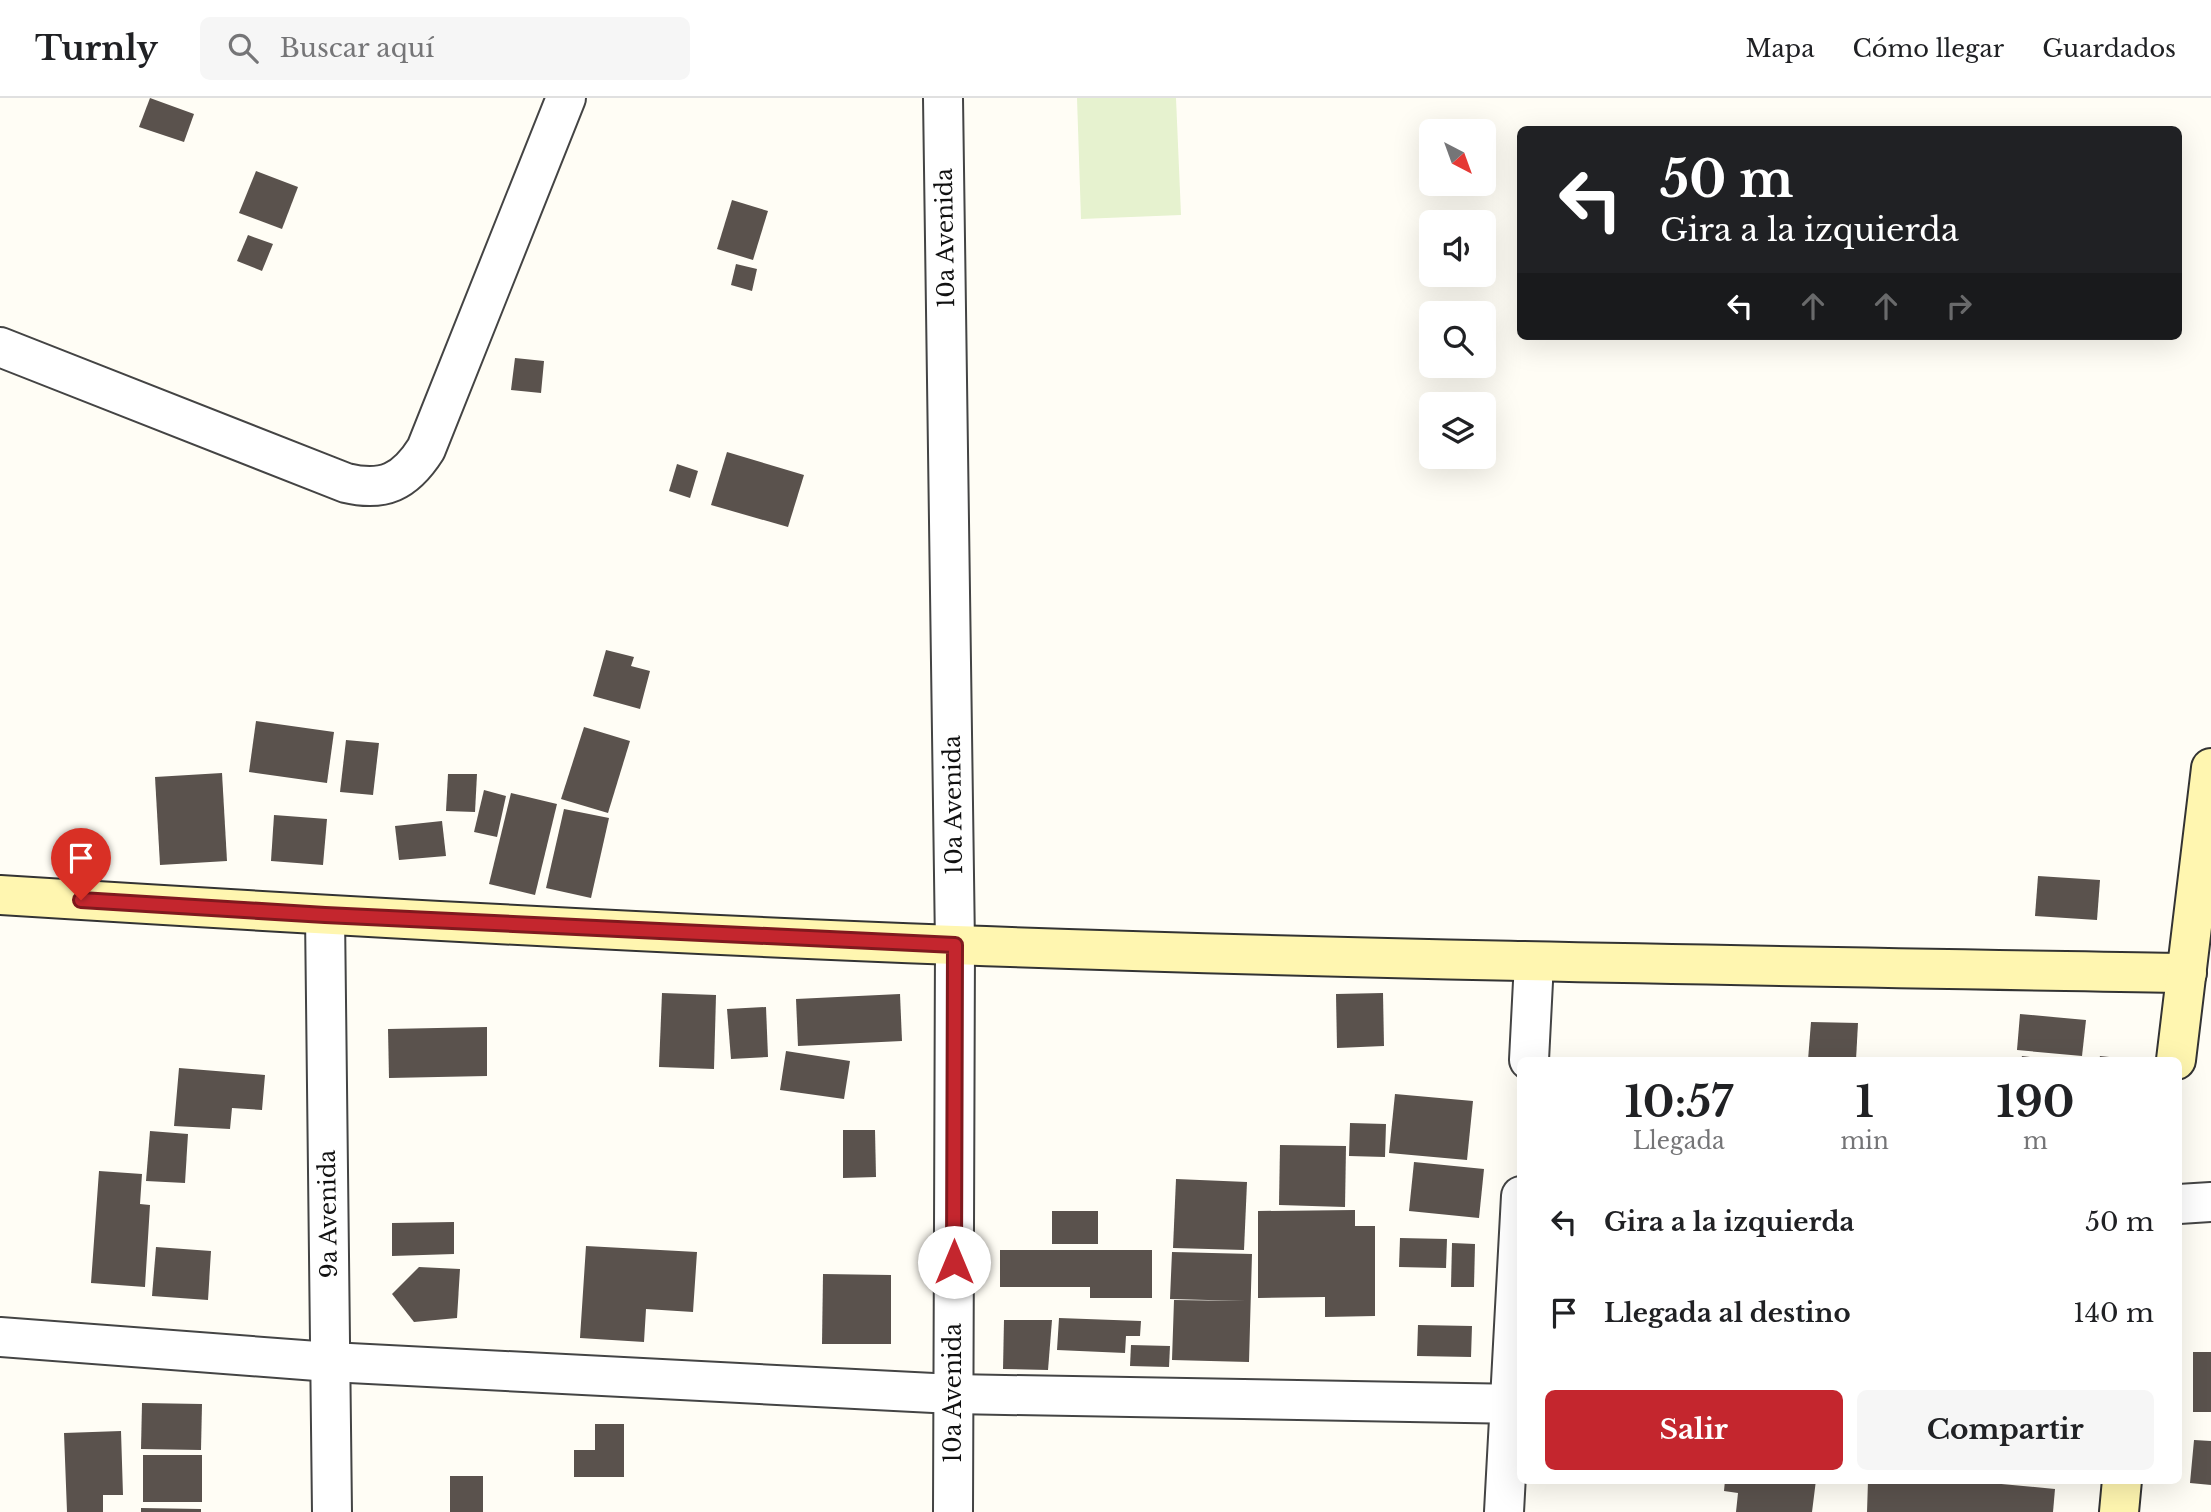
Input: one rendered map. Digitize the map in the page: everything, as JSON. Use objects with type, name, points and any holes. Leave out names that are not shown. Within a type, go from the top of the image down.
[{"type":"street","points":[[0,347],[346,483],[365,488],[384,486],[401,478],[416,465],[426,449],[566,98]]},
{"type":"street","name":"10a Avenida","points":[[943,98],[955,945],[953,1512]]},
{"type":"street","points":[[2175,1057],[2211,768]]},
{"type":"street","points":[[0,895],[325,915],[955,945],[1534,962],[2186,973]]},
{"type":"street","name":"9a Avenida","points":[[325,915],[332,1512]]},
{"type":"street","points":[[1528,1057],[1534,962]]},
{"type":"street","points":[[2182,1204],[2211,1202]]},
{"type":"street","points":[[1504,1512],[1515,1404],[1517,1335]]},
{"type":"street","points":[[0,1336],[330,1362],[953,1394],[1515,1404]]},
{"type":"street","points":[[2119,1512],[2122,1484]]},
{"type":"green space","points":[[1077,98],[1176,98],[1181,215],[1081,219]]},
{"type":"building","points":[[150,98],[194,114],[184,142],[139,127]]},
{"type":"building","points":[[256,171],[298,187],[282,229],[239,213]]},
{"type":"building","points":[[732,200],[768,211],[753,260],[717,249]]},
{"type":"building","points":[[248,235],[273,244],[262,271],[237,261]]},
{"type":"building","points":[[736,264],[757,269],[752,291],[731,285]]},
{"type":"building","points":[[515,358],[544,361],[541,393],[511,390]]},
{"type":"building","points":[[727,452],[804,475],[788,527],[711,505]]},
{"type":"building","points":[[677,464],[698,471],[690,498],[669,491]]},
{"type":"building","points":[[606,650],[634,657],[631,666],[650,671],[640,709],[593,696]]},
{"type":"building","points":[[256,721],[334,732],[327,783],[249,772]]},
{"type":"building","points":[[584,727],[630,741],[608,813],[561,799]]},
{"type":"building","points":[[346,740],[379,743],[373,795],[340,792]]},
{"type":"building","points":[[222,773],[227,861],[160,865],[155,777]]},
{"type":"building","points":[[448,774],[477,774],[475,812],[446,811]]},
{"type":"building","points":[[484,790],[506,796],[497,837],[474,832]]},
{"type":"building","points":[[511,793],[557,804],[535,895],[489,884]]},
{"type":"building","points":[[564,809],[609,818],[591,898],[546,888]]},
{"type":"building","points":[[274,815],[327,819],[323,865],[271,861]]},
{"type":"building","points":[[442,821],[446,856],[399,860],[395,826]]},
{"type":"building","points":[[2038,876],[2100,880],[2097,920],[2035,916]]},
{"type":"building","points":[[662,993],[716,995],[714,1069],[659,1067]]},
{"type":"building","points":[[1383,993],[1384,1046],[1337,1048],[1336,994]]},
{"type":"building","points":[[900,994],[902,1041],[798,1046],[796,999]]},
{"type":"building","points":[[766,1007],[768,1057],[731,1059],[727,1009]]},
{"type":"building","points":[[2020,1014],[2086,1020],[2082,1056],[2017,1050]]},
{"type":"building","points":[[1811,1022],[1858,1023],[1856,1057],[1808,1057]]},
{"type":"building","points":[[487,1027],[487,1076],[389,1078],[388,1029]]},
{"type":"building","points":[[786,1051],[850,1061],[844,1099],[780,1090]]},
{"type":"building","points":[[179,1068],[265,1075],[262,1110],[232,1108],[230,1129],[174,1126]]},
{"type":"building","points":[[1395,1094],[1473,1101],[1467,1160],[1389,1153]]},
{"type":"building","points":[[1350,1123],[1386,1124],[1385,1157],[1349,1156]]},
{"type":"building","points":[[843,1130],[875,1130],[876,1177],[843,1178]]},
{"type":"building","points":[[150,1131],[188,1134],[185,1183],[146,1181]]},
{"type":"building","points":[[1280,1145],[1346,1146],[1345,1207],[1279,1205]]},
{"type":"building","points":[[1414,1162],[1484,1169],[1479,1218],[1409,1211]]},
{"type":"building","points":[[99,1171],[142,1174],[140,1204],[150,1205],[145,1287],[91,1283]]},
{"type":"building","points":[[1176,1179],[1247,1182],[1244,1250],[1173,1248]]},
{"type":"building","points":[[1355,1210],[1355,1226],[1375,1226],[1375,1316],[1325,1317],[1325,1297],[1258,1298],[1258,1211]]},
{"type":"building","points":[[1052,1211],[1098,1211],[1098,1244],[1052,1244]]},
{"type":"building","points":[[454,1222],[454,1254],[392,1256],[392,1223]]},
{"type":"building","points":[[1400,1238],[1447,1239],[1446,1268],[1399,1267]]},
{"type":"building","points":[[1452,1243],[1475,1244],[1474,1287],[1451,1287]]},
{"type":"building","points":[[586,1246],[697,1252],[693,1312],[646,1309],[644,1342],[580,1338]]},
{"type":"building","points":[[156,1247],[211,1251],[208,1300],[152,1296]]},
{"type":"building","points":[[1000,1250],[1152,1250],[1152,1298],[1090,1298],[1090,1287],[1000,1287]]},
{"type":"building","points":[[1172,1252],[1252,1254],[1249,1362],[1172,1360],[1174,1300],[1246,1301],[1170,1299]]},
{"type":"building","points":[[419,1267],[460,1269],[457,1318],[414,1322],[392,1294]]},
{"type":"building","points":[[823,1274],[891,1275],[891,1344],[822,1344]]},
{"type":"building","points":[[1059,1318],[1141,1321],[1140,1336],[1126,1336],[1125,1353],[1057,1350]]},
{"type":"building","points":[[1004,1320],[1052,1320],[1048,1370],[1003,1369]]},
{"type":"building","points":[[1418,1325],[1472,1326],[1471,1357],[1417,1356]]},
{"type":"building","points":[[1131,1345],[1170,1346],[1169,1367],[1130,1366]]},
{"type":"building","points":[[2193,1352],[2211,1352],[2211,1412],[2193,1412]]},
{"type":"building","points":[[142,1403],[202,1404],[201,1450],[141,1449]]},
{"type":"building","points":[[595,1424],[624,1424],[624,1477],[574,1477],[574,1450],[595,1450]]},
{"type":"building","points":[[121,1431],[123,1495],[103,1495],[103,1512],[67,1512],[64,1433]]},
{"type":"building","points":[[2194,1440],[2211,1441],[2211,1485],[2190,1483]]},
{"type":"building","points":[[143,1455],[202,1455],[202,1502],[143,1502]]},
{"type":"building","points":[[450,1476],[483,1476],[483,1512],[450,1512]]},
{"type":"building","points":[[1725,1484],[1816,1484],[1812,1512],[1736,1512],[1738,1493],[1724,1491]]},
{"type":"building","points":[[1868,1484],[2001,1484],[2055,1489],[2053,1512],[1867,1512]]},
{"type":"building","points":[[141,1508],[201,1509],[201,1512],[141,1512]]},
{"type":"route","points":[[81,900],[325,915],[955,945],[954,1262]]}]
